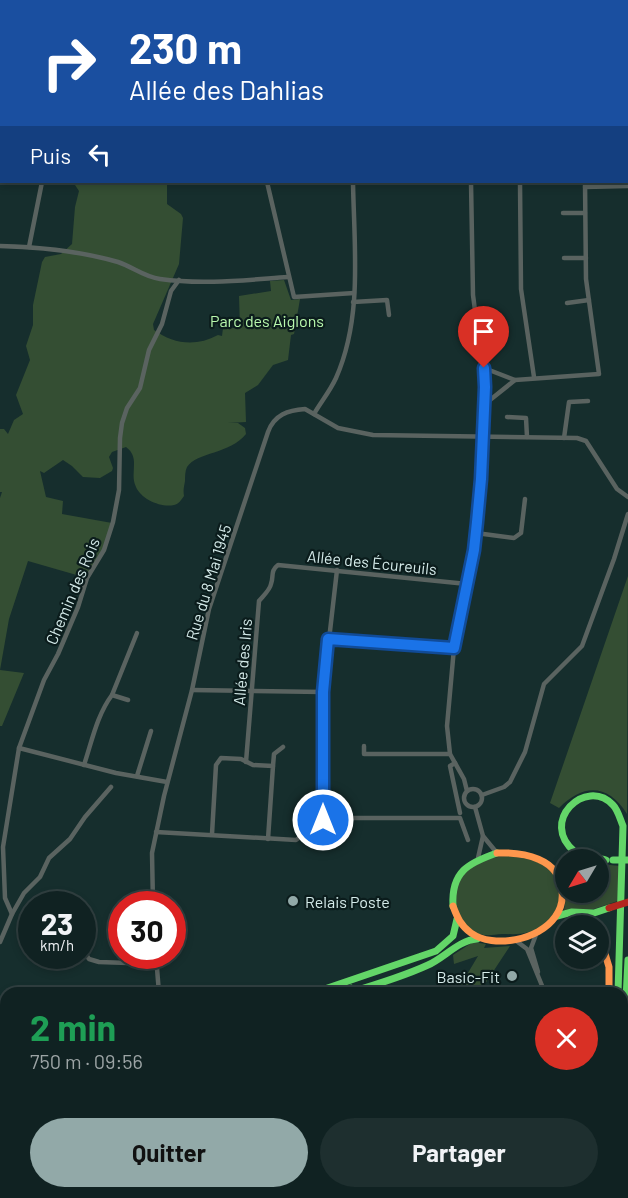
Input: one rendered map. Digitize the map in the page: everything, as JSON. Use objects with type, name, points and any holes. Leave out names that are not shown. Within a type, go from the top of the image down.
[{"type":"main road","points":[[572,849],[563,838],[561,824],[564,813],[571,804],[583,797],[597,796],[612,803],[623,826],[618,987]]},
{"type":"main road","points":[[482,939],[467,931],[457,919],[452,899],[453,886],[461,870],[478,858],[497,853],[518,853],[547,863],[555,872]]},
{"type":"main road","points":[[609,861],[628,860]]},
{"type":"main road","points":[[559,915],[566,912],[594,913],[628,902]]},
{"type":"main road","points":[[365,987],[435,962],[471,939],[500,942],[515,940],[537,932],[555,918]]},
{"type":"main road","points":[[343,987],[414,964],[436,951],[453,936],[457,919]]},
{"type":"main road","points":[[331,987],[436,951]]},
{"type":"main road","points":[[627,987],[628,960]]},
{"type":"main road","points":[[353,987],[435,962]]},
{"type":"main road","points":[[609,969],[609,987]]},
{"type":"street","points":[[137,0],[146,0]]},
{"type":"street","points":[[28,247],[42,183]]},
{"type":"street","points":[[267,183],[294,297],[354,293]]},
{"type":"street","points":[[353,183],[354,302],[347,343],[339,371],[314,414],[338,428],[373,435],[577,438],[586,441],[617,489],[628,498]]},
{"type":"street","points":[[467,791],[450,754],[448,715],[454,648],[476,533],[484,410],[484,368],[473,295],[471,183]]},
{"type":"street","points":[[520,183],[521,289],[534,378]]},
{"type":"street","points":[[484,368],[515,380],[599,374],[586,279],[585,184],[628,186]]},
{"type":"street","points":[[563,213],[585,213]]},
{"type":"street","points":[[0,246],[28,247],[99,258],[131,267],[143,275],[179,280],[224,282],[288,277]]},
{"type":"street","points":[[564,258],[586,258]]},
{"type":"street","name":"Chemin des Rois","points":[[12,914],[5,898],[3,847],[19,748],[44,680],[78,607],[87,578],[104,550],[113,522],[119,490],[120,438],[124,416],[141,388],[149,350],[162,324],[171,291],[179,280]]},
{"type":"street","points":[[354,302],[387,300],[389,315]]},
{"type":"street","points":[[567,303],[589,300]]},
{"type":"street","points":[[484,410],[490,400],[515,380]]},
{"type":"street","points":[[564,438],[569,402],[588,401]]},
{"type":"street","name":"Rue du 8 Mai 1945","points":[[152,891],[150,866],[156,832],[192,690],[209,609],[270,426],[277,417],[288,412],[305,409],[314,414]]},
{"type":"street","points":[[507,417],[526,418],[527,437]]},
{"type":"street","points":[[476,533],[516,538],[519,536],[525,499]]},
{"type":"street","points":[[482,795],[498,790],[510,782],[525,752],[544,684],[582,646],[628,514]]},
{"type":"street","name":"Allée des Écureuils","points":[[274,568],[278,566],[337,570],[467,584]]},
{"type":"street","name":"Allée des Iris","points":[[246,762],[259,601],[271,586],[274,568]]},
{"type":"street","points":[[323,820],[323,692],[337,570]]},
{"type":"street","points":[[84,765],[102,711],[112,695],[137,633]]},
{"type":"street","points":[[328,639],[454,648]]},
{"type":"street","points":[[192,690],[323,692]]},
{"type":"street","points":[[112,695],[128,700]]},
{"type":"street","points":[[137,776],[151,731]]},
{"type":"street","points":[[364,746],[364,754],[450,754]]},
{"type":"street","points":[[268,839],[274,754],[283,747]]},
{"type":"street","points":[[19,748],[84,765],[167,782]]},
{"type":"street","points":[[212,834],[216,765],[221,758],[241,759],[253,765],[273,766]]},
{"type":"street","points":[[455,763],[450,766],[460,815],[468,840]]},
{"type":"street","points":[[0,942],[24,893],[40,877],[49,858],[70,839],[111,787]]},
{"type":"street","points":[[476,789],[482,795],[480,804],[475,807],[465,802],[464,796],[467,791],[476,789]]},
{"type":"street","points":[[475,807],[483,836],[497,853]]},
{"type":"street","points":[[156,832],[296,840],[327,818],[460,815]]},
{"type":"street","points":[[478,858],[483,836]]},
{"type":"street","points":[[537,932],[531,948],[542,987]]},
{"type":"street","points":[[515,940],[527,949],[539,977]]},
{"type":"street","points":[[157,969],[159,987]]},
{"type":"green space","name":"Parc des Aiglons","points":[[74,183],[167,183],[167,204],[183,218],[179,264],[153,324],[154,330],[161,335],[185,342],[222,336],[223,328],[240,328],[239,296],[271,291],[270,281],[284,280],[291,300],[300,299],[294,334],[291,335],[288,360],[273,365],[258,385],[245,393],[246,422],[228,423],[238,423],[245,428],[246,434],[239,441],[198,458],[187,467],[184,496],[176,504],[169,506],[158,504],[142,495],[134,482],[133,456],[126,447],[112,452],[109,457],[112,471],[100,478],[83,477],[63,460],[44,473],[40,471],[46,497],[63,501],[62,514],[112,523],[104,550],[87,578],[28,561],[9,619],[0,670],[0,498],[2,492],[0,492],[0,429],[4,429],[8,434],[14,420],[23,414],[16,395],[30,360],[26,346],[33,325],[33,305],[42,262],[45,257],[61,254],[72,244],[75,207],[79,191]]},
{"type":"green space","points":[[628,576],[627,814],[612,797],[595,790],[578,794],[559,808],[550,803]]},
{"type":"green space","points":[[0,670],[24,673],[2,726],[0,726]]},
{"type":"green space","points":[[508,856],[524,858],[543,865],[555,876],[555,903],[558,904],[547,921],[539,928],[519,934],[483,935],[476,933],[466,925],[455,906],[457,885],[472,867],[489,859]]},
{"type":"green space","points":[[609,865],[620,866],[618,901],[594,909],[564,910],[565,903],[609,903]]},
{"type":"green space","points":[[473,942],[486,944],[484,948],[510,946],[483,987],[460,987],[478,956],[454,964],[453,955]]},
{"type":"traffic: fast","points":[[572,849],[565,840],[562,828],[564,816],[570,806],[579,799],[590,796],[602,797],[613,805],[623,826],[618,987]]},
{"type":"traffic: fast","points":[[453,906],[455,885],[463,870],[497,853]]},
{"type":"traffic: fast","points":[[613,860],[628,860]]},
{"type":"traffic: fast","points":[[561,915],[572,912],[594,913],[609,908]]},
{"type":"traffic: fast","points":[[331,987],[436,951],[453,936],[457,919]]},
{"type":"traffic: fast","points":[[366,987],[418,969],[434,962],[464,942],[477,939]]},
{"type":"traffic: fast","points":[[627,987],[628,960]]},
{"type":"traffic: slow","points":[[453,906],[460,921],[471,933],[492,940],[516,940],[527,936],[548,925],[555,917],[562,901],[560,880],[555,871],[539,859],[518,854],[497,853]]},
{"type":"traffic: slow","points":[[609,969],[609,987]]},
{"type":"traffic: jam","points":[[609,908],[628,902]]},
{"type":"place","name":"Relais Poste","points":[[293,901]]},
{"type":"place","name":"Basic-Fit","points":[[512,976]]},
{"type":"route","points":[[323,820],[323,692],[328,639],[454,648],[474,550],[481,479],[484,368]]}]
